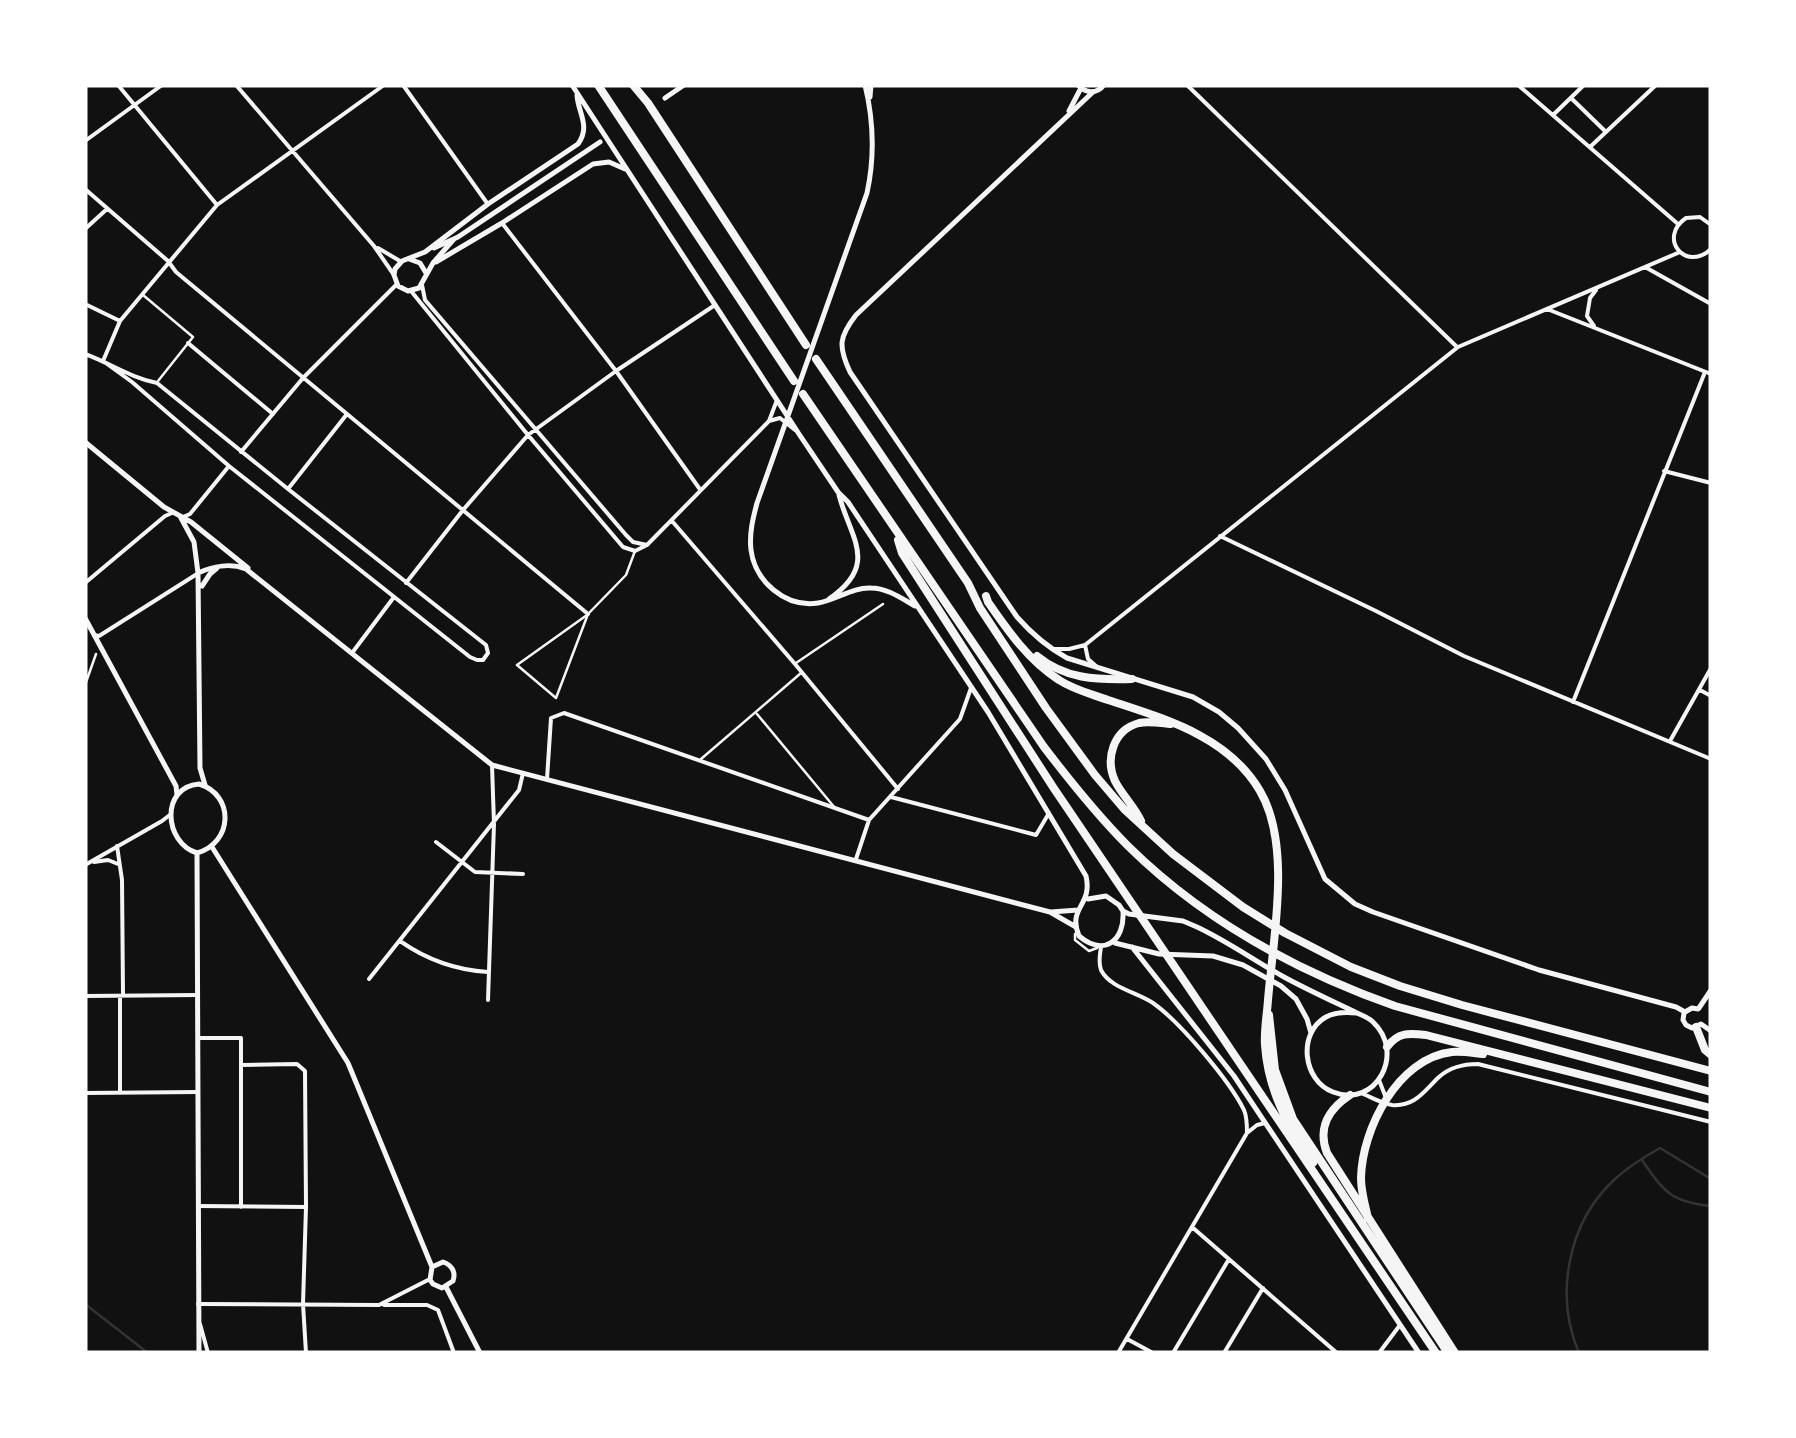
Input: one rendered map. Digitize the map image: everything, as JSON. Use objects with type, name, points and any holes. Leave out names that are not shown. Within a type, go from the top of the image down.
[{"type":"highway","points":[[598,85],[794,381]]},
{"type":"highway","points":[[633,85],[806,345]]},
{"type":"highway","points":[[643,85],[648,103]]},
{"type":"highway","points":[[816,359],[968,582],[980,608],[1072,744],[1124,809],[1173,854],[1243,907],[1350,967],[1462,1006],[1711,1071]]},
{"type":"highway","points":[[803,394],[1044,746],[1080,793],[1162,877],[1209,913],[1298,966],[1353,991],[1395,1006],[1711,1092]]},
{"type":"highway","points":[[896,532],[902,554],[1004,714],[1436,1353]]},
{"type":"highway","points":[[968,582],[992,600],[1019,638],[1060,672],[1132,679]]},
{"type":"highway","points":[[986,596],[1012,637],[1061,682],[1199,734],[1242,766],[1260,791],[1278,845],[1268,992],[1275,1070],[1293,1119],[1451,1353]]},
{"type":"highway","points":[[1142,825],[1134,805],[1115,780],[1110,757],[1120,734],[1138,724],[1174,724]]},
{"type":"highway","points":[[1268,1006],[1264,1025],[1272,1089],[1287,1124],[1337,1205]]},
{"type":"highway","points":[[1699,1026],[1705,1050],[1711,1055]]},
{"type":"highway","points":[[1387,1047],[1398,1036],[1413,1034],[1711,1108]]},
{"type":"highway","points":[[1368,1218],[1361,1178],[1363,1157],[1378,1116],[1396,1085],[1420,1063],[1449,1052],[1484,1054],[1552,1068]]},
{"type":"highway","points":[[1356,1094],[1335,1106],[1328,1116],[1323,1143],[1326,1153],[1451,1353]]},
{"type":"street","points":[[118,85],[218,204]]},
{"type":"street","points":[[85,141],[162,85]]},
{"type":"street","points":[[236,85],[374,246],[397,284],[411,291],[623,547],[635,551]]},
{"type":"street","points":[[103,361],[120,321],[218,204],[384,85]]},
{"type":"street","points":[[403,85],[488,204]]},
{"type":"street","points":[[572,85],[799,434],[988,712],[1086,876],[1086,900]]},
{"type":"street","points":[[665,98],[684,85]]},
{"type":"street","points":[[868,85],[873,146],[868,192],[752,521],[750,538],[754,563],[768,586],[778,594],[802,603],[824,602],[874,588],[917,608]]},
{"type":"street","points":[[1104,85],[1068,113],[856,315],[844,330],[841,342],[850,372],[1017,617],[1050,649],[1068,658],[1193,697],[1219,712],[1266,759],[1324,879],[1355,904],[1539,970],[1685,1012]]},
{"type":"street","points":[[1186,85],[1458,347]]},
{"type":"street","points":[[1518,85],[1678,224]]},
{"type":"street","points":[[1553,115],[1584,85]]},
{"type":"street","points":[[1590,147],[1656,85]]},
{"type":"street","points":[[1068,113],[1080,87],[1092,92]]},
{"type":"street","points":[[424,252],[578,144],[584,124],[576,92]]},
{"type":"street","points":[[1571,98],[1606,132]]},
{"type":"street","points":[[394,276],[404,260],[454,239],[600,142]]},
{"type":"street","points":[[433,264],[593,164],[609,162],[628,171]]},
{"type":"street","points":[[85,189],[176,272],[588,614]]},
{"type":"street","points":[[85,229],[106,209]]},
{"type":"street","points":[[1711,225],[1696,216],[1686,218],[1678,224],[1674,238],[1680,252],[1695,258],[1711,249]]},
{"type":"street","points":[[502,224],[616,371],[700,490]]},
{"type":"street","points":[[411,291],[422,285],[454,239]]},
{"type":"street","points":[[374,246],[420,263],[426,276]]},
{"type":"street","points":[[1050,649],[1085,645],[1458,347],[1680,252]]},
{"type":"street","points":[[1645,267],[1711,304]]},
{"type":"street","points":[[241,452],[303,378],[397,284]]},
{"type":"street","points":[[422,285],[426,300],[626,536],[647,545]]},
{"type":"street","points":[[1596,329],[1587,316],[1590,298],[1599,287]]},
{"type":"street","points":[[141,294],[193,337],[156,382]]},
{"type":"street","points":[[85,304],[120,321]]},
{"type":"street","points":[[406,583],[462,510],[528,435],[715,305]]},
{"type":"street","points":[[1546,310],[1708,373],[1664,471],[1573,702]]},
{"type":"street","points":[[188,344],[273,414]]},
{"type":"street","points":[[85,354],[103,361],[130,376],[156,382],[486,645],[488,652],[482,660],[470,657],[103,361]]},
{"type":"street","points":[[588,614],[556,698],[517,664],[588,614],[626,575],[635,551],[647,545],[769,421],[778,398]]},
{"type":"street","points":[[288,490],[347,414]]},
{"type":"street","points":[[769,421],[780,418],[799,434]]},
{"type":"street","points":[[85,442],[172,512],[191,522],[492,764],[1050,912],[1076,927]]},
{"type":"street","points":[[181,518],[190,514],[229,466]]},
{"type":"street","points":[[1664,471],[1711,482]]},
{"type":"street","points":[[824,602],[850,581],[858,557],[853,528],[838,492]]},
{"type":"street","points":[[85,583],[172,512]]},
{"type":"street","points":[[181,518],[194,542],[200,594],[200,768],[205,785],[218,795],[225,811],[220,836],[212,847],[198,853],[186,849],[176,838],[171,814],[177,796],[188,785],[205,785]]},
{"type":"street","points":[[671,520],[898,788]]},
{"type":"street","points":[[1220,536],[1464,656],[1711,758]]},
{"type":"street","points":[[94,635],[99,636],[210,568],[238,566],[258,578]]},
{"type":"street","points":[[200,594],[206,578],[218,568]]},
{"type":"street","points":[[352,653],[394,596]]},
{"type":"street","points":[[795,664],[883,604]]},
{"type":"street","points":[[85,618],[174,783],[177,796]]},
{"type":"street","points":[[1085,645],[1088,659],[1099,669]]},
{"type":"street","points":[[85,685],[96,654]]},
{"type":"street","points":[[1670,741],[1711,668]]},
{"type":"street","points":[[699,760],[802,672]]},
{"type":"street","points":[[856,859],[869,820],[960,718],[970,688]]},
{"type":"street","points":[[1700,690],[1711,696]]},
{"type":"street","points":[[755,712],[836,809]]},
{"type":"street","points":[[546,779],[551,718],[564,713],[869,820]]},
{"type":"street","points":[[488,1000],[494,824],[492,764]]},
{"type":"street","points":[[369,980],[494,824],[519,790],[523,773]]},
{"type":"street","points":[[890,796],[1036,835],[1049,813]]},
{"type":"street","points":[[87,864],[171,814]]},
{"type":"street","points":[[436,842],[476,872],[523,874]]},
{"type":"street","points":[[118,846],[122,880],[120,1092]]},
{"type":"street","points":[[212,847],[348,1063],[432,1267],[430,1280]]},
{"type":"street","points":[[198,853],[199,1353]]},
{"type":"street","points":[[87,864],[108,860],[119,864]]},
{"type":"street","points":[[1106,896],[1120,905],[1122,930],[1113,942],[1102,946],[1080,936],[1076,927],[1078,910],[1086,900],[1106,896]]},
{"type":"street","points":[[1050,912],[1078,910]]},
{"type":"street","points":[[1123,911],[1197,927],[1374,1023],[1387,1047],[1387,1064],[1379,1080],[1356,1094]]},
{"type":"street","points":[[400,941],[420,956],[464,970],[488,972]]},
{"type":"street","points":[[1113,942],[1159,954],[1213,956],[1255,971],[1281,986],[1296,999],[1308,1019],[1311,1033],[1306,1058],[1313,1076],[1333,1092],[1393,1105],[1406,1104],[1422,1096],[1442,1074],[1463,1064],[1478,1064],[1711,1122]]},
{"type":"street","points":[[1102,946],[1102,972],[1112,982],[1152,1002],[1189,1037],[1244,1110],[1247,1132]]},
{"type":"street","points":[[1132,947],[1234,1076],[1419,1353]]},
{"type":"street","points":[[1698,1009],[1711,990]]},
{"type":"street","points":[[85,996],[198,995]]},
{"type":"street","points":[[1685,1012],[1698,1009],[1702,1014],[1699,1026]]},
{"type":"street","points":[[1685,1012],[1684,1023],[1689,1027],[1711,1031]]},
{"type":"street","points":[[1311,1033],[1326,1017],[1356,1013]]},
{"type":"street","points":[[198,1038],[241,1038],[241,1207]]},
{"type":"street","points":[[242,1065],[297,1064],[304,1070],[306,1353]]},
{"type":"street","points":[[1379,1080],[1393,1105]]},
{"type":"street","points":[[85,1092],[198,1092]]},
{"type":"street","points":[[1118,1353],[1247,1132],[1265,1123]]},
{"type":"street","points":[[198,1206],[306,1208]]},
{"type":"street","points":[[1192,1226],[1336,1353]]},
{"type":"street","points":[[1174,1353],[1229,1259]]},
{"type":"street","points":[[432,1267],[443,1262],[453,1269],[454,1277],[446,1287]]},
{"type":"street","points":[[430,1280],[446,1287]]},
{"type":"street","points":[[380,1304],[430,1280]]},
{"type":"street","points":[[446,1287],[480,1353]]},
{"type":"street","points":[[1224,1353],[1263,1288]]},
{"type":"street","points":[[198,1304],[428,1305],[438,1310],[454,1353]]},
{"type":"street","points":[[199,1320],[208,1353]]},
{"type":"street","points":[[1379,1353],[1400,1325]]},
{"type":"street","points":[[1127,1338],[1152,1353]]},
{"type":"waterway","points":[[1579,1353],[1567,1307],[1570,1260],[1576,1238],[1599,1196],[1626,1170],[1660,1148],[1711,1179]]},
{"type":"waterway","points":[[1642,1160],[1670,1194],[1686,1202],[1711,1206]]},
{"type":"waterway","points":[[85,1304],[148,1353]]}]
